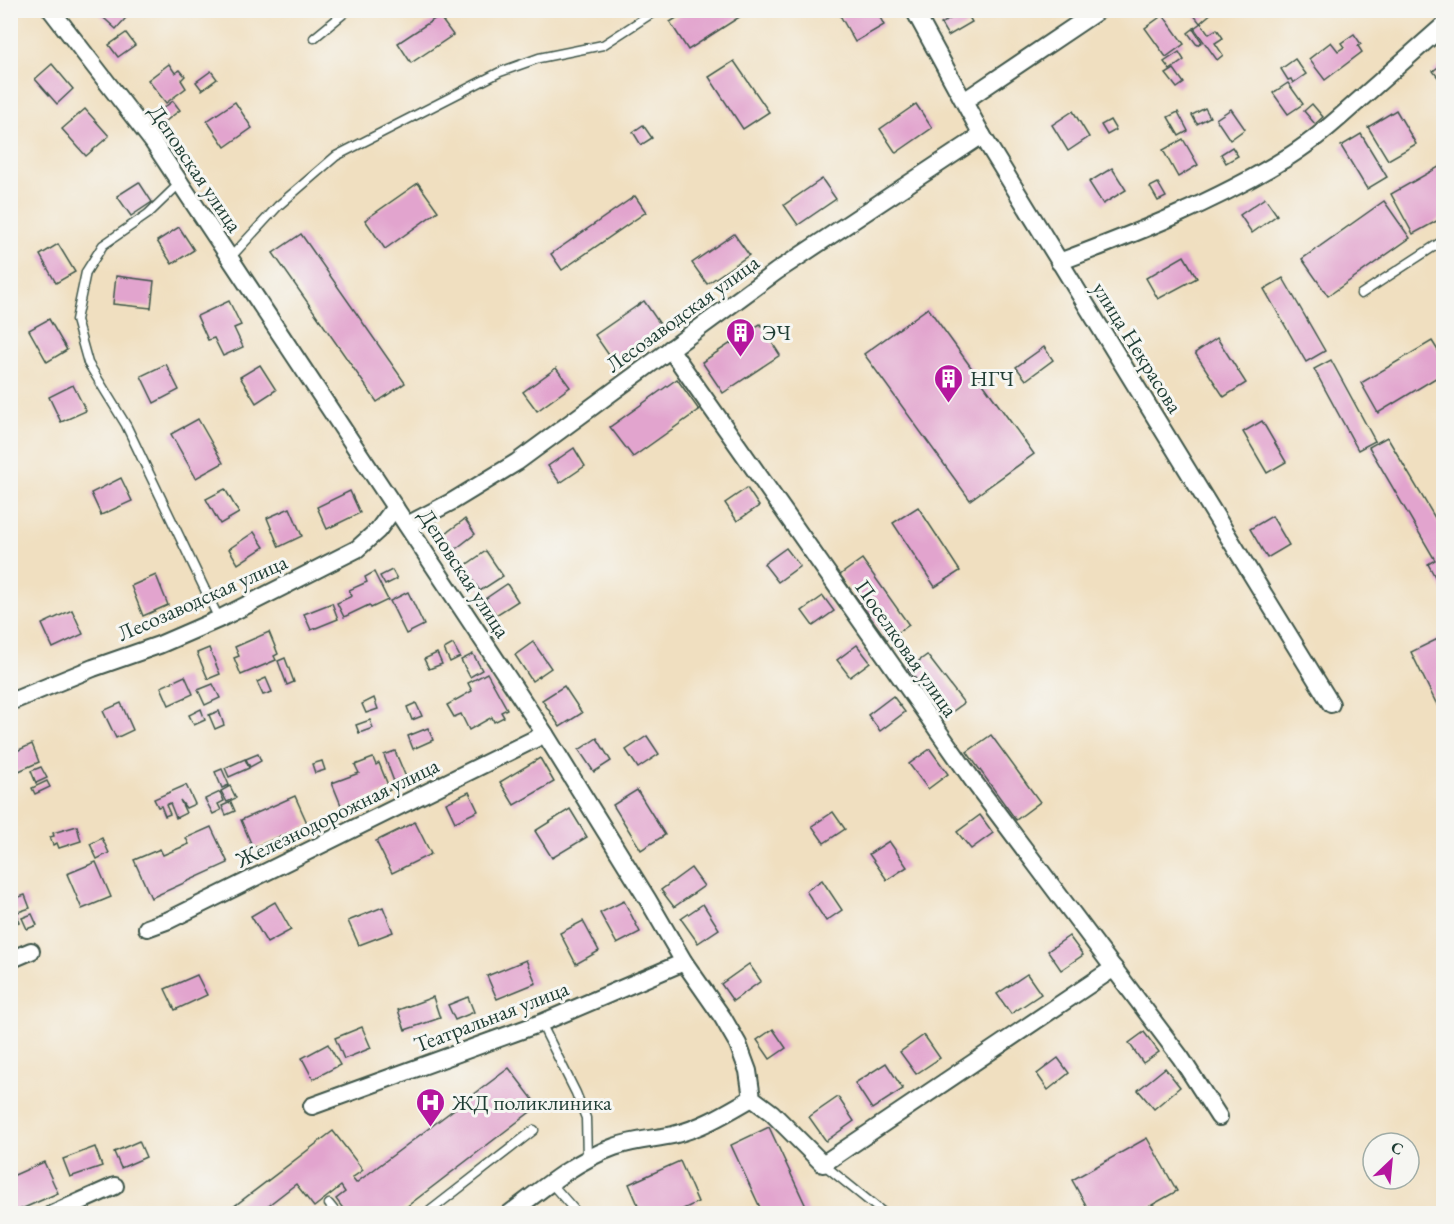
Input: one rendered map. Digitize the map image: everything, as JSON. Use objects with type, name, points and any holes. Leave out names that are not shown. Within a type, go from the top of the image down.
[{"type":"street","name":"Деповская улица","points":[[51,10],[153,142],[545,734],[684,962],[738,1044],[747,1071],[752,1098]]},
{"type":"street","name":"улица Некрасова","points":[[914,10],[982,135],[1331,704]]},
{"type":"street","points":[[964,101],[1100,10]]},
{"type":"street","points":[[1059,262],[1119,240],[1168,218],[1285,160],[1323,131],[1443,25]]},
{"type":"street","name":"Лесозаводская улица","points":[[407,525],[453,501],[517,462],[777,271],[982,135]]},
{"type":"street","name":"Поселковая улица","points":[[670,349],[974,782],[1181,1058],[1219,1117]]},
{"type":"street","name":"Лесозаводская улица","points":[[10,702],[93,668],[159,645],[219,619],[357,549],[378,530],[394,507]]},
{"type":"street","name":"Железнодорожная улица","points":[[147,928],[179,915],[545,734]]},
{"type":"street","points":[[10,960],[31,951]]},
{"type":"street","name":"Театральная улица","points":[[312,1106],[541,1023],[684,962]]},
{"type":"street","points":[[509,1214],[550,1182],[587,1159],[614,1147],[693,1129],[714,1120],[752,1098],[772,1113],[823,1164],[1114,968]]},
{"type":"street","points":[[52,1214],[115,1186]]},
{"type":"lane","points":[[314,38],[348,10]]},
{"type":"lane","points":[[230,258],[278,207],[336,156],[501,72],[538,58],[603,45],[657,10]]},
{"type":"lane","points":[[179,184],[148,214],[103,244],[86,272],[76,320],[88,363],[126,424],[219,619]]},
{"type":"lane","points":[[1360,294],[1443,240]]},
{"type":"lane","points":[[541,1023],[586,1118],[587,1159]]},
{"type":"lane","points":[[426,1214],[534,1130]]},
{"type":"lane","points":[[823,1164],[885,1214]]},
{"type":"lane","points":[[550,1182],[578,1214]]},
{"type":"lane","points":[[329,1204],[337,1214]]},
{"type":"building","points":[[95,10],[133,10],[116,29]]},
{"type":"building","points":[[689,10],[737,10],[741,16],[688,50],[670,22]]},
{"type":"building","points":[[837,10],[876,10],[884,25],[855,42]]},
{"type":"building","points":[[965,10],[972,22],[948,36],[941,24]]},
{"type":"building","points":[[1190,10],[1215,10],[1200,23]]},
{"type":"building","points":[[1163,15],[1184,44],[1166,57],[1145,28]]},
{"type":"building","points":[[439,16],[453,35],[411,63],[398,43]]},
{"type":"building","points":[[1201,23],[1209,34],[1217,29],[1223,38],[1215,43],[1223,55],[1217,60],[1194,28]]},
{"type":"building","points":[[1193,29],[1202,42],[1197,45],[1188,33]]},
{"type":"building","points":[[126,33],[135,45],[118,57],[109,45]]},
{"type":"building","points":[[1354,34],[1361,44],[1358,46],[1362,52],[1325,80],[1309,59],[1331,42],[1338,51],[1344,47],[1341,43]]},
{"type":"building","points":[[1179,52],[1184,60],[1170,70],[1164,62]]},
{"type":"building","points":[[1295,59],[1306,74],[1293,83],[1291,79],[1288,80],[1281,69]]},
{"type":"building","points":[[734,61],[769,112],[743,129],[709,77]]},
{"type":"building","points":[[1444,63],[1444,85],[1433,71]]},
{"type":"building","points":[[52,64],[73,89],[57,104],[35,79]]},
{"type":"building","points":[[169,64],[175,73],[180,70],[185,76],[181,80],[186,88],[166,103],[148,80]]},
{"type":"building","points":[[1174,69],[1184,83],[1177,88],[1166,74]]},
{"type":"building","points":[[211,71],[217,79],[202,90],[196,82]]},
{"type":"building","points":[[1288,83],[1303,104],[1288,114],[1273,93]]},
{"type":"building","points":[[173,101],[180,110],[162,124],[155,114]]},
{"type":"building","points":[[235,102],[252,128],[225,147],[207,121]]},
{"type":"building","points":[[916,104],[932,128],[896,153],[880,129]]},
{"type":"building","points":[[1312,104],[1323,117],[1315,124],[1304,111]]},
{"type":"building","points":[[1205,108],[1210,117],[1197,124],[1192,115]]},
{"type":"building","points":[[85,109],[109,136],[86,156],[62,129]]},
{"type":"building","points":[[1231,109],[1245,129],[1230,140],[1216,119]]},
{"type":"building","points":[[1396,110],[1416,144],[1388,160],[1368,127]]},
{"type":"building","points":[[1073,111],[1089,137],[1068,151],[1052,125]]},
{"type":"building","points":[[1178,112],[1188,131],[1179,136],[1168,117]]},
{"type":"building","points":[[1110,120],[1116,130],[1107,135],[1101,125]]},
{"type":"building","points":[[643,125],[652,138],[641,145],[633,132]]},
{"type":"building","points":[[1361,134],[1387,177],[1367,189],[1341,146]]},
{"type":"building","points":[[1183,139],[1198,165],[1178,177],[1163,150]]},
{"type":"building","points":[[1232,147],[1238,156],[1226,163],[1221,154]]},
{"type":"building","points":[[1444,164],[1444,217],[1413,234],[1391,194]]},
{"type":"building","points":[[1112,168],[1126,190],[1103,204],[1089,182]]},
{"type":"building","points":[[822,179],[836,199],[798,225],[784,205]]},
{"type":"building","points":[[139,182],[152,202],[131,216],[117,196]]},
{"type":"building","points":[[418,183],[438,211],[385,249],[365,220]]},
{"type":"building","points":[[1158,183],[1166,197],[1158,201],[1150,187]]},
{"type":"building","points":[[635,196],[646,212],[562,270],[551,254]]},
{"type":"building","points":[[1265,198],[1277,215],[1252,233],[1240,215]]},
{"type":"building","points":[[1384,201],[1410,238],[1328,296],[1302,259]]},
{"type":"building","points":[[179,227],[194,250],[172,264],[157,241]]},
{"type":"building","points":[[301,234],[405,383],[377,402],[273,253]]},
{"type":"building","points":[[734,234],[749,255],[707,284],[692,263]]},
{"type":"building","points":[[58,244],[75,272],[56,283],[40,255]]},
{"type":"building","points":[[1184,256],[1197,278],[1158,299],[1146,278]]},
{"type":"building","points":[[116,276],[154,281],[151,308],[113,304]]},
{"type":"building","points":[[1283,278],[1325,351],[1306,362],[1264,289]]},
{"type":"building","points":[[229,301],[241,325],[234,328],[243,347],[223,356],[214,338],[208,340],[197,316]]},
{"type":"building","points":[[644,301],[662,327],[613,361],[595,335]]},
{"type":"building","name":"НГЧ","points":[[928,308],[1034,454],[970,500],[864,354]]},
{"type":"building","points":[[49,319],[67,350],[47,362],[29,330]]},
{"type":"building","name":"ЭЧ","points":[[760,324],[780,355],[723,393],[702,362]]},
{"type":"building","points":[[1217,338],[1246,383],[1224,397],[1195,353]]},
{"type":"building","points":[[1432,341],[1444,360],[1444,373],[1378,413],[1361,383]]},
{"type":"building","points":[[1044,347],[1053,360],[1026,380],[1016,367]]},
{"type":"building","points":[[1331,360],[1375,441],[1358,450],[1314,369]]},
{"type":"building","points":[[166,364],[179,390],[154,403],[141,376]]},
{"type":"building","points":[[260,365],[276,390],[256,403],[240,377]]},
{"type":"building","points":[[556,368],[570,387],[537,411],[523,392]]},
{"type":"building","points":[[677,379],[699,410],[633,457],[610,427]]},
{"type":"building","points":[[73,385],[86,411],[61,422],[49,397]]},
{"type":"building","points":[[198,419],[223,463],[196,478],[171,434]]},
{"type":"building","points":[[1262,421],[1286,462],[1267,473],[1243,432]]},
{"type":"building","points":[[1387,437],[1444,533],[1444,593],[1428,564],[1435,560],[1369,447]]},
{"type":"building","points":[[574,448],[585,466],[560,483],[548,466]]},
{"type":"building","points":[[121,478],[132,501],[101,515],[91,493]]},
{"type":"building","points":[[747,488],[759,506],[737,521],[725,503]]},
{"type":"building","points":[[225,489],[239,513],[220,524],[206,499]]},
{"type":"building","points":[[350,491],[360,513],[327,529],[317,507]]},
{"type":"building","points":[[918,507],[960,571],[935,587],[893,523]]},
{"type":"building","points":[[290,508],[302,536],[279,547],[267,518]]},
{"type":"building","points":[[1272,516],[1289,545],[1267,558],[1250,529]]},
{"type":"building","points":[[465,519],[475,534],[453,551],[442,536]]},
{"type":"building","points":[[254,532],[264,547],[238,564],[229,549]]},
{"type":"building","points":[[786,548],[800,566],[778,582],[764,564]]},
{"type":"building","points":[[486,551],[503,576],[480,591],[463,567]]},
{"type":"building","points":[[862,559],[909,625],[887,640],[840,575]]},
{"type":"building","points":[[392,570],[397,579],[385,585],[380,576]]},
{"type":"building","points":[[374,572],[388,600],[371,608],[369,605],[344,617],[337,603],[352,596],[349,590],[367,582],[365,577]]},
{"type":"building","points":[[156,575],[168,605],[143,616],[131,586]]},
{"type":"building","points":[[507,584],[518,601],[496,615],[485,599]]},
{"type":"building","points":[[408,592],[424,625],[406,634],[390,601]]},
{"type":"building","points":[[823,596],[834,611],[813,626],[802,611]]},
{"type":"building","points":[[332,603],[338,619],[311,630],[304,614]]},
{"type":"building","points":[[72,610],[83,634],[53,648],[42,624]]},
{"type":"building","points":[[269,632],[278,654],[274,656],[276,660],[241,675],[234,658],[239,656],[235,647]]},
{"type":"building","points":[[1442,637],[1444,639],[1444,719],[1411,652]]},
{"type":"building","points":[[533,642],[551,668],[532,681],[515,655]]},
{"type":"building","points":[[453,644],[460,657],[450,662],[444,649]]},
{"type":"building","points":[[857,645],[870,662],[850,677],[837,660]]},
{"type":"building","points":[[209,648],[220,674],[208,679],[197,653]]},
{"type":"building","points":[[437,653],[442,664],[429,669],[424,659]]},
{"type":"building","points":[[473,654],[482,670],[470,677],[461,660]]},
{"type":"building","points":[[927,655],[964,703],[945,717],[908,669]]},
{"type":"building","points":[[285,658],[294,682],[287,685],[278,661]]},
{"type":"building","points":[[487,673],[507,709],[501,712],[504,717],[494,722],[492,717],[469,730],[461,714],[454,717],[447,705],[472,691],[468,683]]},
{"type":"building","points":[[185,676],[193,694],[169,705],[161,687]]},
{"type":"building","points":[[266,678],[272,692],[263,695],[257,682]]},
{"type":"building","points":[[213,684],[220,698],[205,705],[198,690]]},
{"type":"building","points":[[564,686],[582,713],[560,727],[542,700]]},
{"type":"building","points":[[893,696],[905,712],[880,731],[868,715]]},
{"type":"building","points":[[374,698],[378,709],[366,713],[362,704]]},
{"type":"building","points":[[121,703],[133,730],[116,738],[103,711]]},
{"type":"building","points":[[416,703],[422,716],[412,720],[407,707]]},
{"type":"building","points":[[201,709],[205,720],[194,725],[189,715]]},
{"type":"building","points":[[219,711],[224,725],[215,729],[209,715]]},
{"type":"building","points":[[370,720],[373,728],[359,733],[356,725]]},
{"type":"building","points":[[428,728],[433,740],[413,749],[408,736]]},
{"type":"building","points":[[991,735],[1040,802],[1016,820],[967,752]]},
{"type":"building","points":[[647,736],[659,754],[638,768],[626,750]]},
{"type":"building","points":[[597,738],[611,761],[594,772],[579,750]]},
{"type":"building","points":[[32,744],[39,762],[10,775],[10,754]]},
{"type":"building","points":[[930,749],[948,774],[928,789],[909,764]]},
{"type":"building","points":[[395,751],[408,782],[396,787],[384,755]]},
{"type":"building","points":[[258,754],[261,761],[250,767],[246,759]]},
{"type":"building","points":[[373,758],[376,765],[379,763],[390,790],[343,810],[332,783],[359,773],[355,765]]},
{"type":"building","points":[[540,758],[554,782],[514,805],[500,782]]},
{"type":"building","points":[[245,759],[249,768],[229,777],[225,768]]},
{"type":"building","points":[[322,761],[325,770],[315,773],[312,764]]},
{"type":"building","points":[[41,767],[47,778],[36,783],[31,771]]},
{"type":"building","points":[[222,769],[229,785],[222,788],[215,772]]},
{"type":"building","points":[[47,781],[50,787],[35,794],[32,788]]},
{"type":"building","points":[[186,785],[195,804],[186,808],[180,800],[186,813],[176,818],[170,803],[166,805],[170,814],[165,816],[161,806],[158,807],[154,799]]},
{"type":"building","points":[[230,786],[236,798],[227,802],[221,791]]},
{"type":"building","points":[[637,790],[665,835],[641,850],[613,805]]},
{"type":"building","points":[[220,792],[224,801],[218,804],[221,810],[213,814],[205,799]]},
{"type":"building","points":[[469,792],[478,811],[455,822],[446,803]]},
{"type":"building","points":[[295,796],[308,825],[253,848],[241,820]]},
{"type":"building","points":[[231,802],[235,811],[226,815],[222,806]]},
{"type":"building","points":[[570,809],[587,837],[552,858],[535,831]]},
{"type":"building","points":[[833,812],[845,829],[824,843],[812,826]]},
{"type":"building","points":[[980,815],[993,833],[971,849],[957,832]]},
{"type":"building","points":[[415,822],[431,854],[392,873],[376,841]]},
{"type":"building","points":[[77,826],[81,841],[59,848],[57,843],[53,845],[50,837],[54,836],[53,833]]},
{"type":"building","points":[[211,827],[228,863],[151,898],[134,860],[160,849],[163,855],[189,844],[186,838]]},
{"type":"building","points":[[102,838],[109,853],[97,859],[90,844]]},
{"type":"building","points":[[889,841],[907,867],[887,880],[869,854]]},
{"type":"building","points":[[96,862],[111,897],[82,909],[67,874]]},
{"type":"building","points":[[691,868],[704,886],[674,907],[661,890]]},
{"type":"building","points":[[822,880],[842,910],[826,921],[806,891]]},
{"type":"building","points":[[25,895],[30,908],[18,912],[13,899]]},
{"type":"building","points":[[624,901],[640,932],[617,944],[600,913]]},
{"type":"building","points":[[275,902],[291,930],[267,943],[251,916]]},
{"type":"building","points":[[703,904],[719,929],[698,943],[681,919]]},
{"type":"building","points":[[10,905],[13,905],[19,922],[10,925]]},
{"type":"building","points":[[383,907],[393,932],[359,945],[348,921]]},
{"type":"building","points":[[32,914],[37,925],[27,929],[22,918]]},
{"type":"building","points":[[583,921],[599,951],[576,964],[560,933]]},
{"type":"building","points":[[1069,936],[1083,955],[1061,970],[1048,951]]},
{"type":"building","points":[[526,960],[536,983],[497,999],[487,976]]},
{"type":"building","points":[[749,964],[761,981],[733,1001],[721,984]]},
{"type":"building","points":[[1027,974],[1041,994],[1011,1014],[997,994]]},
{"type":"building","points":[[197,975],[207,995],[175,1010],[165,989]]},
{"type":"building","points":[[433,997],[440,1018],[405,1030],[398,1010]]},
{"type":"building","points":[[468,997],[474,1012],[455,1020],[448,1005]]},
{"type":"building","points":[[362,1027],[371,1048],[344,1059],[335,1038]]},
{"type":"building","points":[[773,1029],[786,1048],[770,1059],[757,1040]]},
{"type":"building","points":[[1144,1032],[1159,1052],[1143,1063],[1129,1043]]},
{"type":"building","points":[[924,1035],[940,1058],[916,1074],[900,1052]]},
{"type":"building","points":[[328,1044],[340,1065],[313,1079],[302,1058]]},
{"type":"building","points":[[1058,1058],[1069,1073],[1048,1090],[1037,1074]]},
{"type":"building","points":[[886,1063],[903,1089],[872,1109],[855,1083]]},
{"type":"building","points":[[509,1068],[538,1106],[397,1214],[347,1214],[336,1199],[345,1192],[341,1186],[314,1207],[296,1184],[257,1214],[224,1214],[333,1131],[363,1170],[352,1178],[356,1183]]},
{"type":"building","points":[[1165,1068],[1180,1087],[1154,1109],[1138,1090]]},
{"type":"building","points":[[838,1097],[854,1121],[826,1141],[809,1117]]},
{"type":"building","points":[[769,1127],[809,1213],[807,1214],[763,1214],[731,1145]]},
{"type":"building","points":[[1147,1138],[1177,1191],[1136,1214],[1091,1214],[1072,1180]]},
{"type":"building","points":[[139,1141],[146,1157],[121,1168],[114,1152]]},
{"type":"building","points":[[95,1147],[102,1166],[70,1177],[63,1159]]},
{"type":"building","points":[[680,1161],[698,1202],[673,1214],[642,1214],[629,1184]]},
{"type":"building","points":[[44,1162],[58,1193],[10,1214],[10,1177]]},
{"type":"place","name":"ЭЧ","points":[[741,358]]},
{"type":"place","name":"НГЧ","points":[[949,404]]},
{"type":"place","name":"ЖД поликлиника","points":[[431,1128]]}]
